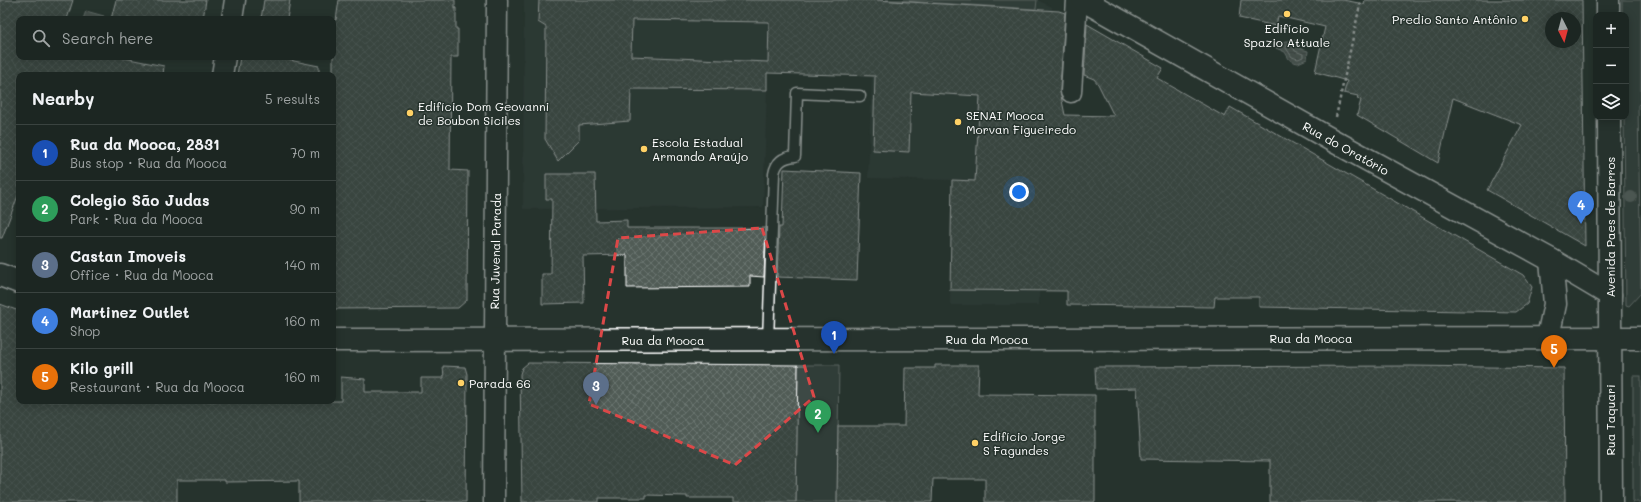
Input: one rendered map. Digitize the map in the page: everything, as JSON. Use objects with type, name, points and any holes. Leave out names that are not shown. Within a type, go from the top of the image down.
[{"type":"main road","name":"Rua do Oratório","points":[[1083,0],[1330,139],[1551,260],[1610,295]]},
{"type":"main road","points":[[1608,0],[1608,12]]},
{"type":"main road","name":"Avenida Paes de Barros","points":[[1609,120],[1610,338]]},
{"type":"main road","points":[[1548,338],[1555,304],[1551,260]]},
{"type":"main road","points":[[0,276],[16,281]]},
{"type":"main road","name":"Rua Taquari","points":[[1610,338],[1611,502]]},
{"type":"main road","name":"Rua da Mooca","points":[[336,340],[1641,338]]},
{"type":"street","points":[[232,16],[235,0]]},
{"type":"street","name":"Rua Juvenal Parada","points":[[494,502],[497,0]]},
{"type":"street","points":[[1071,92],[1077,0]]},
{"type":"street","points":[[223,72],[225,60]]},
{"type":"lane","points":[[768,340],[774,174],[775,166],[780,161],[787,157],[795,156],[797,94],[860,96]]},
{"type":"path","points":[[1330,139],[1338,111],[1361,0]]},
{"type":"highlighted area","points":[[762,228],[814,397],[735,465],[589,404],[618,238]]},
{"type":"shaded area","name":"Escola Estadual Armando Araújo","points":[[524,0],[770,0],[763,207],[523,209]]},
{"type":"shaded area","name":"SENAI Mooca Morvan Figueiredo","points":[[875,0],[1037,0],[1052,7],[1042,169],[1039,305],[950,305],[952,180],[868,178]]},
{"type":"shaded area","points":[[886,0],[1037,0],[1036,9]]},
{"type":"shaded area","points":[[1622,0],[1641,0],[1641,102],[1638,105],[1641,293],[1629,306],[1626,305],[1624,120],[1629,120],[1629,12],[1622,12]]},
{"type":"shaded area","points":[[798,365],[839,365],[837,502],[796,502]]},
{"type":"shaded area","points":[[1633,376],[1641,376],[1641,502],[1633,502]]},
{"type":"water","points":[[86,11],[104,16],[84,16]]},
{"type":"water","points":[[1285,41],[1299,41],[1298,48],[1308,51],[1307,59],[1298,63],[1293,62],[1289,59],[1285,52],[1276,48]]},
{"type":"building","points":[[0,0],[73,0],[68,16],[16,16],[16,60],[134,60],[164,66],[163,72],[16,72],[16,201],[2,238],[0,238]]},
{"type":"building","points":[[116,0],[206,0],[203,16],[112,16]]},
{"type":"building","points":[[264,0],[290,0],[287,16],[261,16]]},
{"type":"building","points":[[339,0],[455,0],[456,29],[458,29],[458,57],[451,57],[450,170],[468,171],[467,300],[458,308],[336,309],[336,72],[333,72],[333,60],[336,60],[336,20]]},
{"type":"building","points":[[539,0],[876,0],[1059,11],[1065,13],[1060,91],[1065,115],[1114,116],[1098,84],[1094,79],[1084,75],[1087,24],[1163,68],[1157,78],[1225,117],[1230,107],[1523,275],[1532,287],[1527,304],[1516,312],[1259,307],[1259,297],[1215,297],[1214,307],[1067,305],[1067,291],[950,290],[952,180],[975,181],[980,96],[911,92],[909,152],[873,150],[875,76],[767,73],[767,90],[631,89],[630,121],[579,125],[579,140],[558,161],[545,139],[546,27],[538,22]],"holes":[[[632,20],[769,22],[768,62],[631,56]]]},
{"type":"building","points":[[1241,0],[1343,0],[1364,4],[1365,0],[1582,0],[1585,246],[1487,190],[1522,125],[1453,98],[1438,163],[1357,115],[1361,100],[1357,99],[1358,96],[1344,93],[1347,81],[1315,72],[1325,27],[1278,16],[1276,26],[1239,18]]},
{"type":"building","points":[[240,60],[289,60],[319,66],[319,72],[238,72]]},
{"type":"building","points":[[784,169],[861,173],[857,280],[777,277],[779,227],[782,227]]},
{"type":"building","points":[[546,174],[595,174],[596,221],[627,220],[627,228],[766,228],[764,277],[750,276],[750,287],[627,288],[627,255],[583,256],[584,303],[542,304],[542,274],[551,274],[552,199],[546,199]]},
{"type":"building","points":[[0,304],[16,310],[16,404],[336,404],[336,401],[341,401],[341,377],[365,379],[365,392],[421,392],[421,378],[444,378],[443,366],[465,367],[467,374],[466,502],[299,502],[299,481],[225,482],[225,480],[177,480],[177,502],[0,502]]},
{"type":"building","points":[[528,363],[798,365],[796,502],[733,502],[733,498],[687,498],[687,496],[646,495],[646,498],[599,498],[599,502],[522,502],[520,374],[522,368]]},
{"type":"building","points":[[935,365],[979,365],[978,394],[1095,395],[1095,502],[985,502],[985,479],[933,479],[932,502],[837,502],[838,426],[904,426],[905,368],[935,368]]},
{"type":"building","points":[[1410,366],[1564,368],[1565,502],[1270,502],[1270,461],[1141,459],[1137,388],[1096,389],[1095,367]]},
{"type":"place","name":"Edifício Spazio Attuale","points":[[1287,14]]},
{"type":"place","name":"Predio Santo Antônio","points":[[1525,19]]},
{"type":"place","name":"Edifício Dom Geovanni de Boubon Siciles","points":[[410,113]]},
{"type":"place","name":"SENAI Mooca Morvan Figueiredo","points":[[958,122]]},
{"type":"place","name":"Escola Estadual Armando Araújo","points":[[644,149]]},
{"type":"place","name":"Martinez Outlet","points":[[1581,224]]},
{"type":"place","name":"Rua da Mooca, 2831","points":[[834,354]]},
{"type":"place","name":"Kilo grill","points":[[1554,368]]},
{"type":"place","name":"Parada 66","points":[[461,383]]},
{"type":"place","name":"Castan Imoveis","points":[[596,405]]},
{"type":"place","name":"Colegio São Judas","points":[[818,433]]},
{"type":"place","name":"Edifício Jorge S Fagundes","points":[[975,443]]}]
